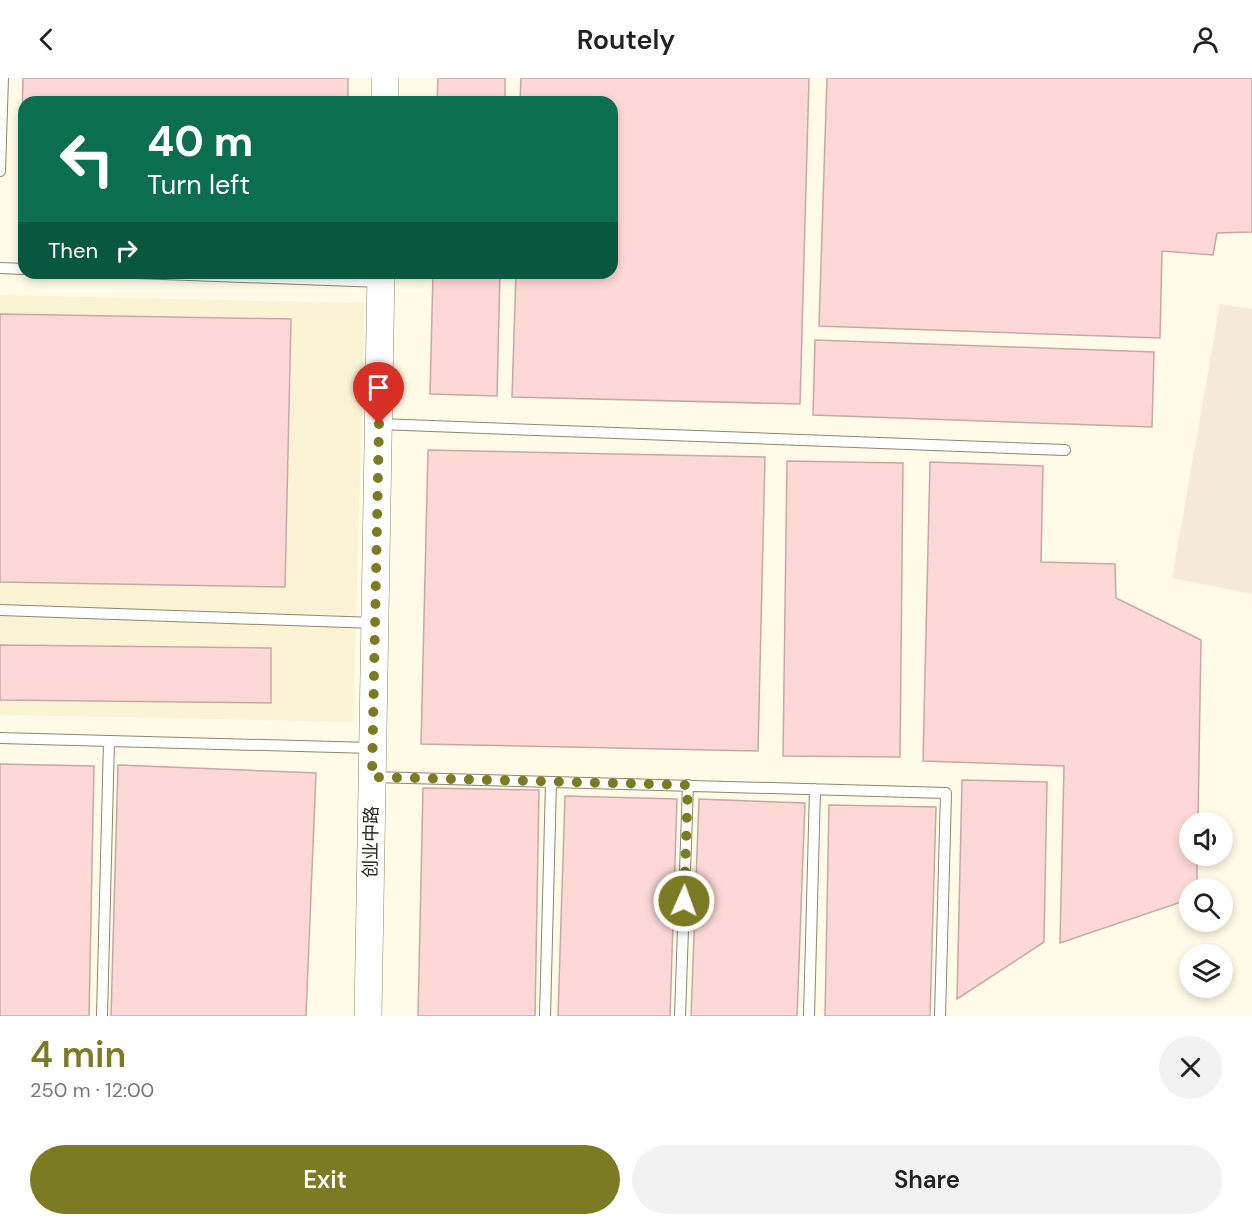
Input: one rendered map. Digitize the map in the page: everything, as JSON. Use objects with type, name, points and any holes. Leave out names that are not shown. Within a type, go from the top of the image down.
[{"type":"street","points":[[385,78],[385,96]]},
{"type":"street","name":"创业中路","points":[[368,1016],[381,279]]},
{"type":"lane","points":[[0,171],[3,78]]},
{"type":"lane","points":[[0,268],[18,269]]},
{"type":"lane","points":[[379,424],[1065,450]]},
{"type":"lane","points":[[0,610],[375,623]]},
{"type":"lane","points":[[0,738],[373,748]]},
{"type":"lane","points":[[102,1016],[109,741]]},
{"type":"lane","points":[[372,777],[946,793],[940,1016]]},
{"type":"lane","points":[[545,1016],[551,782]]},
{"type":"lane","points":[[680,1016],[688,785]]},
{"type":"lane","points":[[809,1016],[815,789]]},
{"type":"shaded area","points":[[0,295],[365,303],[353,722],[0,715]]},
{"type":"shaded area","points":[[1220,304],[1252,309],[1252,594],[1172,578]]},
{"type":"building","points":[[23,78],[348,78],[348,96],[23,96]]},
{"type":"building","points":[[438,78],[505,78],[505,96],[437,96]]},
{"type":"building","points":[[521,78],[809,78],[800,404],[512,397],[516,279],[618,279],[618,96],[520,96]]},
{"type":"building","points":[[827,78],[1252,78],[1252,232],[1217,233],[1213,255],[1162,251],[1160,338],[819,326]]},
{"type":"building","points":[[433,279],[500,279],[497,396],[430,394]]},
{"type":"building","points":[[0,314],[291,319],[285,587],[0,582]]},
{"type":"building","points":[[815,340],[1154,352],[1152,427],[813,415]]},
{"type":"building","points":[[428,450],[765,457],[758,751],[421,744]]},
{"type":"building","points":[[787,461],[903,463],[900,757],[783,756]]},
{"type":"building","points":[[930,462],[1043,466],[1041,562],[1115,564],[1116,598],[1201,640],[1198,812],[1179,812],[1179,866],[1197,866],[1197,878],[1179,878],[1179,903],[1060,943],[1064,766],[923,761]]},
{"type":"building","points":[[0,645],[271,648],[271,703],[0,700]]},
{"type":"building","points":[[0,764],[94,766],[89,1016],[0,1016]]},
{"type":"building","points":[[118,765],[316,773],[306,1016],[111,1016]]},
{"type":"building","points":[[962,780],[1047,782],[1044,942],[957,999]]},
{"type":"building","points":[[423,788],[539,790],[535,1016],[418,1016]]},
{"type":"building","points":[[565,796],[677,799],[670,1016],[558,1016]]},
{"type":"building","points":[[699,799],[805,803],[797,1016],[691,1016]]},
{"type":"building","points":[[829,805],[936,807],[930,1016],[825,1016]]},
{"type":"route","points":[[379,424],[372,777],[688,785],[684,901]]}]
